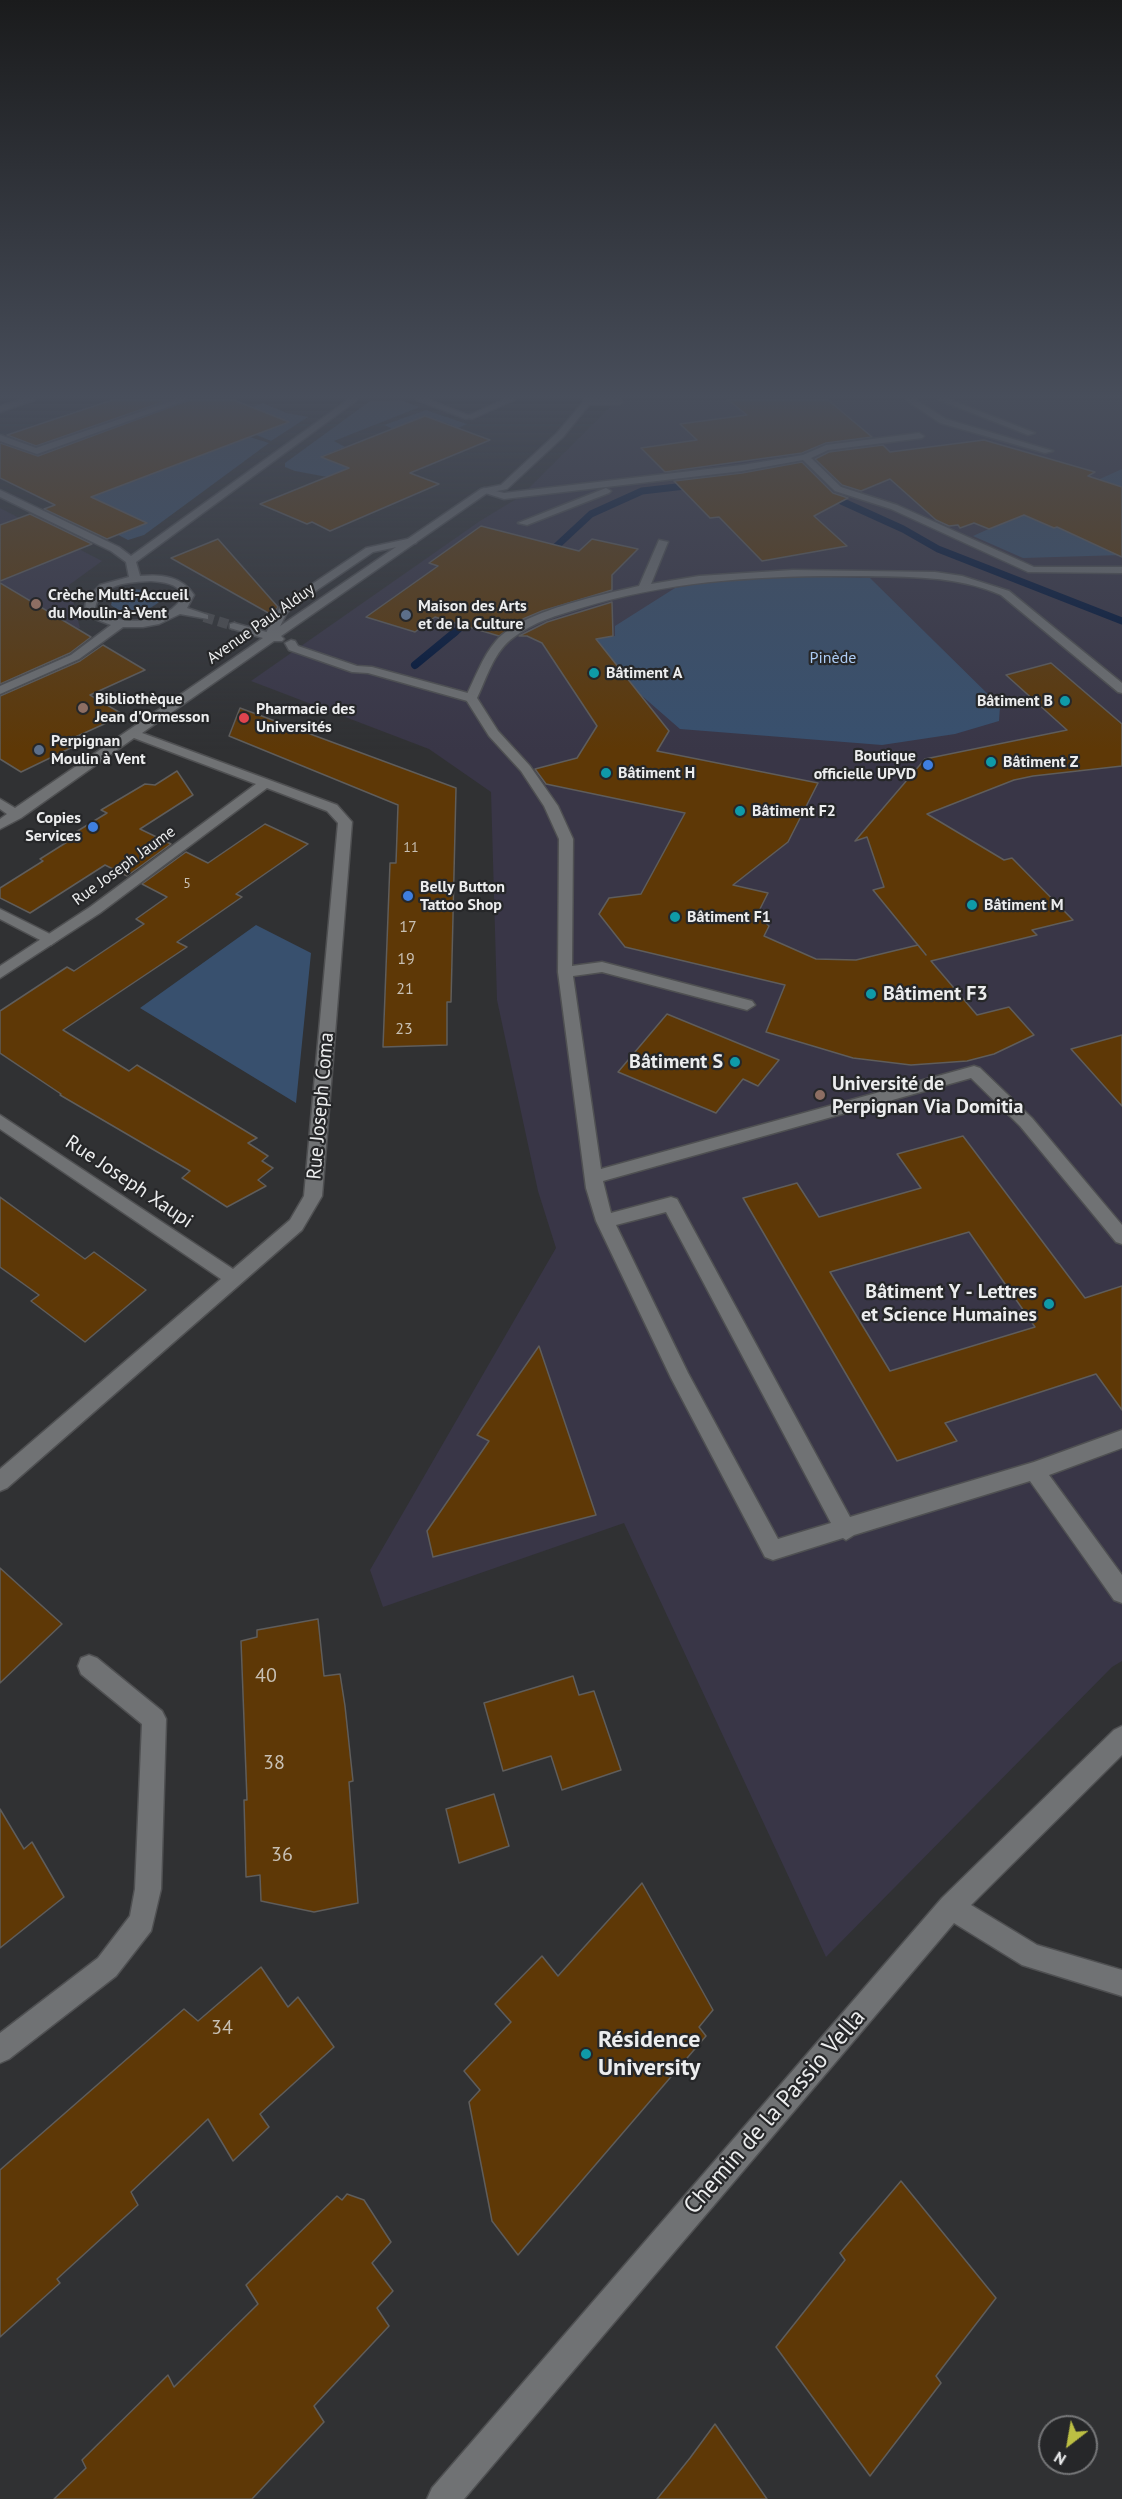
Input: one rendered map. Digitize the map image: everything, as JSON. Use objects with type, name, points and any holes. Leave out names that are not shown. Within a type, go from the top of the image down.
[{"type":"street","points":[[48,517],[114,549],[131,561],[135,579]]},
{"type":"street","points":[[131,561],[192,517]]},
{"type":"street","name":"Avenue Paul Alduy","points":[[0,825],[447,517]]},
{"type":"street","points":[[523,523],[540,517]]},
{"type":"street","points":[[915,517],[1032,570],[1122,570]]},
{"type":"street","points":[[270,637],[281,613],[288,605],[370,550],[412,541]]},
{"type":"street","points":[[644,588],[663,542]]},
{"type":"street","points":[[471,698],[491,656],[505,638],[535,621],[594,599],[644,588],[705,578],[747,575],[914,575],[962,578],[988,585],[1005,593],[1122,689]]},
{"type":"street","points":[[135,579],[166,579],[186,588],[189,595],[187,603],[180,610],[153,622],[119,624],[94,616],[89,609],[89,601],[105,587],[135,579]]},
{"type":"street","points":[[180,610],[204,617]]},
{"type":"street","points":[[0,690],[75,657],[119,624]]},
{"type":"street","points":[[234,626],[291,643],[293,648],[356,670],[368,669],[471,698],[493,733],[526,770],[551,806],[566,839],[565,972],[594,1177],[605,1221],[681,1378],[773,1550],[846,1530],[1034,1471],[1122,1439]]},
{"type":"street","name":"Rue Joseph Coma","points":[[0,1482],[296,1225],[313,1196],[345,822],[332,808],[133,734]]},
{"type":"street","name":"Rue Joseph Jaume","points":[[0,973],[139,878],[266,783]]},
{"type":"street","points":[[0,803],[16,815]]},
{"type":"street","points":[[0,913],[51,940]]},
{"type":"street","points":[[565,972],[602,967],[747,1005]]},
{"type":"street","points":[[594,1177],[974,1072],[1026,1122],[1122,1237]]},
{"type":"street","name":"Rue Joseph Xaupi","points":[[0,1121],[235,1279]]},
{"type":"street","points":[[605,1221],[671,1204],[846,1530]]},
{"type":"street","points":[[1034,1471],[1122,1593]]},
{"type":"street","points":[[0,2050],[107,1967],[142,1922],[148,1889],[154,1719],[89,1666]]},
{"type":"street","name":"Chemin de la Passio Vella","points":[[443,2499],[951,1906],[1122,1738]]},
{"type":"street","points":[[951,1906],[1031,1956],[1122,1983]]},
{"type":"shaded area","points":[[0,517],[17,517],[102,561],[69,585],[80,628],[0,662]]},
{"type":"shaded area","name":"Université de Perpignan Via Domitia","points":[[487,517],[1122,517],[1122,1661],[1112,1667],[826,1957],[624,1523],[383,1607],[370,1570],[556,1248],[538,1191],[497,1000],[491,792],[429,749],[251,681]]},
{"type":"green space","points":[[120,517],[169,517],[144,535],[128,540],[99,525]]},
{"type":"green space","points":[[1016,517],[1122,517],[1122,555],[1023,558],[973,536]]},
{"type":"green space","name":"Pinède","points":[[747,575],[870,578],[1000,706],[999,721],[955,734],[882,745],[680,729],[641,695],[594,639],[615,636],[615,626],[675,588]]},
{"type":"green space","points":[[132,589],[154,591],[160,597],[160,601],[136,612],[122,611],[111,605],[113,598]]},
{"type":"green space","points":[[256,925],[311,953],[296,1103],[140,1008]]},
{"type":"building","points":[[23,517],[35,517],[92,544],[0,581],[0,525]]},
{"type":"building","points":[[60,517],[133,517],[147,523],[107,539]]},
{"type":"building","points":[[290,517],[363,517],[330,531],[312,522],[307,524]]},
{"type":"building","points":[[709,517],[815,517],[847,546],[762,561],[719,517]]},
{"type":"building","points":[[932,517],[1020,517],[989,529],[974,523],[960,528],[958,525],[949,526]]},
{"type":"building","points":[[1028,517],[1122,517],[1122,557],[1057,527],[1054,528]]},
{"type":"building","points":[[481,526],[579,551],[592,539],[638,549],[612,575],[612,590],[542,611],[523,619],[499,636],[435,617],[415,632],[366,617],[438,566],[429,563]]},
{"type":"building","points":[[218,539],[278,607],[272,615],[171,558]]},
{"type":"building","points":[[0,583],[91,637],[70,653],[0,684]]},
{"type":"building","points":[[612,602],[613,636],[596,639],[669,731],[657,751],[818,783],[788,842],[733,885],[768,893],[757,915],[769,926],[764,936],[816,959],[856,960],[918,945],[873,890],[884,887],[867,837],[855,841],[925,759],[1067,730],[1006,675],[1051,663],[1122,724],[1122,766],[1014,780],[927,814],[1004,860],[1012,858],[1073,920],[1032,930],[1037,935],[931,961],[977,1015],[1009,1007],[1034,1035],[994,1054],[967,1061],[911,1065],[853,1058],[766,1032],[785,985],[625,947],[599,914],[609,898],[641,894],[685,813],[546,784],[535,769],[577,758],[597,726],[542,643],[527,636],[519,636],[547,622]]},
{"type":"building","points":[[103,645],[145,670],[90,695],[124,715],[71,739],[79,744],[21,772],[0,759],[0,696],[80,661]]},
{"type":"building","points":[[240,708],[456,788],[451,1002],[447,1002],[447,1045],[383,1047],[390,863],[396,863],[398,805],[229,736]]},
{"type":"building","points":[[177,771],[193,795],[140,829],[171,844],[127,876],[105,865],[30,913],[0,898],[0,888],[43,861],[40,859],[75,837],[71,835],[107,813],[101,810],[145,784],[155,785]]},
{"type":"building","points":[[265,824],[308,844],[236,894],[242,897],[177,942],[187,947],[63,1030],[129,1071],[137,1065],[257,1138],[248,1143],[268,1156],[262,1161],[273,1168],[258,1180],[266,1186],[227,1207],[182,1178],[190,1171],[60,1095],[0,1053],[0,1011],[67,967],[74,971],[144,924],[136,919],[167,897],[142,884],[186,852],[208,863]]},
{"type":"building","name":"Bâtiment S","points":[[667,1014],[779,1060],[758,1086],[743,1079],[716,1113],[618,1072]]},
{"type":"building","points":[[1122,1035],[1122,1106],[1071,1049]]},
{"type":"building","name":"Bâtiment Y - Lettres et Science Humaines","points":[[963,1136],[1085,1298],[1122,1286],[1122,1410],[1096,1374],[945,1423],[957,1441],[897,1461],[743,1198],[797,1183],[819,1217],[921,1188],[897,1154]],"holes":[[[969,1232],[1035,1327],[890,1371],[830,1272]]]},
{"type":"building","points":[[0,1197],[85,1259],[94,1252],[146,1290],[85,1342],[31,1301],[39,1295],[0,1267]]},
{"type":"building","points":[[539,1346],[596,1515],[433,1557],[427,1531],[489,1441],[477,1435]]},
{"type":"building","points":[[0,1568],[62,1624],[0,1683]]},
{"type":"building","points":[[318,1619],[324,1676],[340,1674],[345,1706],[353,1781],[349,1782],[358,1903],[314,1912],[261,1901],[260,1875],[246,1877],[244,1800],[247,1800],[241,1641],[257,1637],[257,1630]]},
{"type":"building","points":[[573,1676],[579,1695],[594,1691],[621,1770],[562,1790],[551,1756],[503,1771],[484,1703]]},
{"type":"building","points":[[494,1794],[509,1846],[459,1863],[446,1809]]},
{"type":"building","points":[[0,1809],[24,1849],[32,1842],[64,1897],[0,1948]]},
{"type":"building","name":"Résidence University","points":[[642,1883],[713,2010],[699,2027],[706,2036],[518,2255],[492,2221],[469,2102],[480,2090],[464,2071],[511,2022],[495,2004],[542,1956],[558,1976]]},
{"type":"building","points":[[261,1967],[288,2007],[298,1997],[334,2047],[260,2114],[269,2127],[233,2161],[208,2119],[131,2192],[138,2205],[57,2279],[60,2283],[0,2337],[0,2170],[184,2009],[198,2021]]},
{"type":"building","points":[[901,2181],[996,2298],[936,2376],[941,2383],[870,2476],[776,2347],[845,2260],[840,2253]]},
{"type":"building","points":[[347,2194],[364,2200],[391,2242],[372,2263],[393,2291],[377,2308],[389,2326],[314,2406],[324,2422],[252,2499],[54,2499],[86,2468],[82,2460],[168,2375],[174,2387],[258,2304],[246,2285],[337,2196],[342,2200]]},
{"type":"building","points":[[715,2424],[767,2499],[657,2499],[690,2458]]},
{"type":"waterway","points":[[547,555],[588,517]]},
{"type":"waterway","points":[[876,517],[938,549],[1122,621]]},
{"type":"waterway","points":[[453,634],[474,616]]},
{"type":"waterway","points":[[415,665],[455,632]]},
{"type":"tunnel","points":[[204,617],[234,626]]},
{"type":"place","name":"Crèche Multi-Accueil du Moulin-à-Vent","points":[[36,604]]},
{"type":"place","name":"Maison des Arts et de la Culture","points":[[406,615]]},
{"type":"place","name":"Bâtiment A","points":[[594,673]]},
{"type":"place","name":"Bâtiment B","points":[[1065,701]]},
{"type":"place","name":"Bibliothèque Jean d'Ormesson","points":[[83,708]]},
{"type":"place","name":"Pharmacie des Universités","points":[[244,718]]},
{"type":"place","name":"Perpignan Moulin à Vent","points":[[39,750]]},
{"type":"place","name":"Bâtiment Z","points":[[991,762]]},
{"type":"place","name":"Boutique officielle UPVD","points":[[928,765]]},
{"type":"place","name":"Bâtiment H","points":[[606,773]]},
{"type":"place","name":"Bâtiment F2","points":[[740,811]]},
{"type":"place","name":"Copies Services","points":[[93,827]]},
{"type":"place","name":"Belly Button Tattoo Shop","points":[[408,896]]},
{"type":"place","name":"Bâtiment M","points":[[972,905]]},
{"type":"place","name":"Bâtiment F1","points":[[675,917]]},
{"type":"place","name":"Bâtiment F3","points":[[871,994]]},
{"type":"place","name":"Bâtiment S","points":[[735,1062]]},
{"type":"place","name":"Université de Perpignan Via Domitia","points":[[820,1095]]},
{"type":"place","name":"Bâtiment Y - Lettres et Science Humaines","points":[[1049,1304]]},
{"type":"place","name":"Résidence University","points":[[586,2054]]}]
